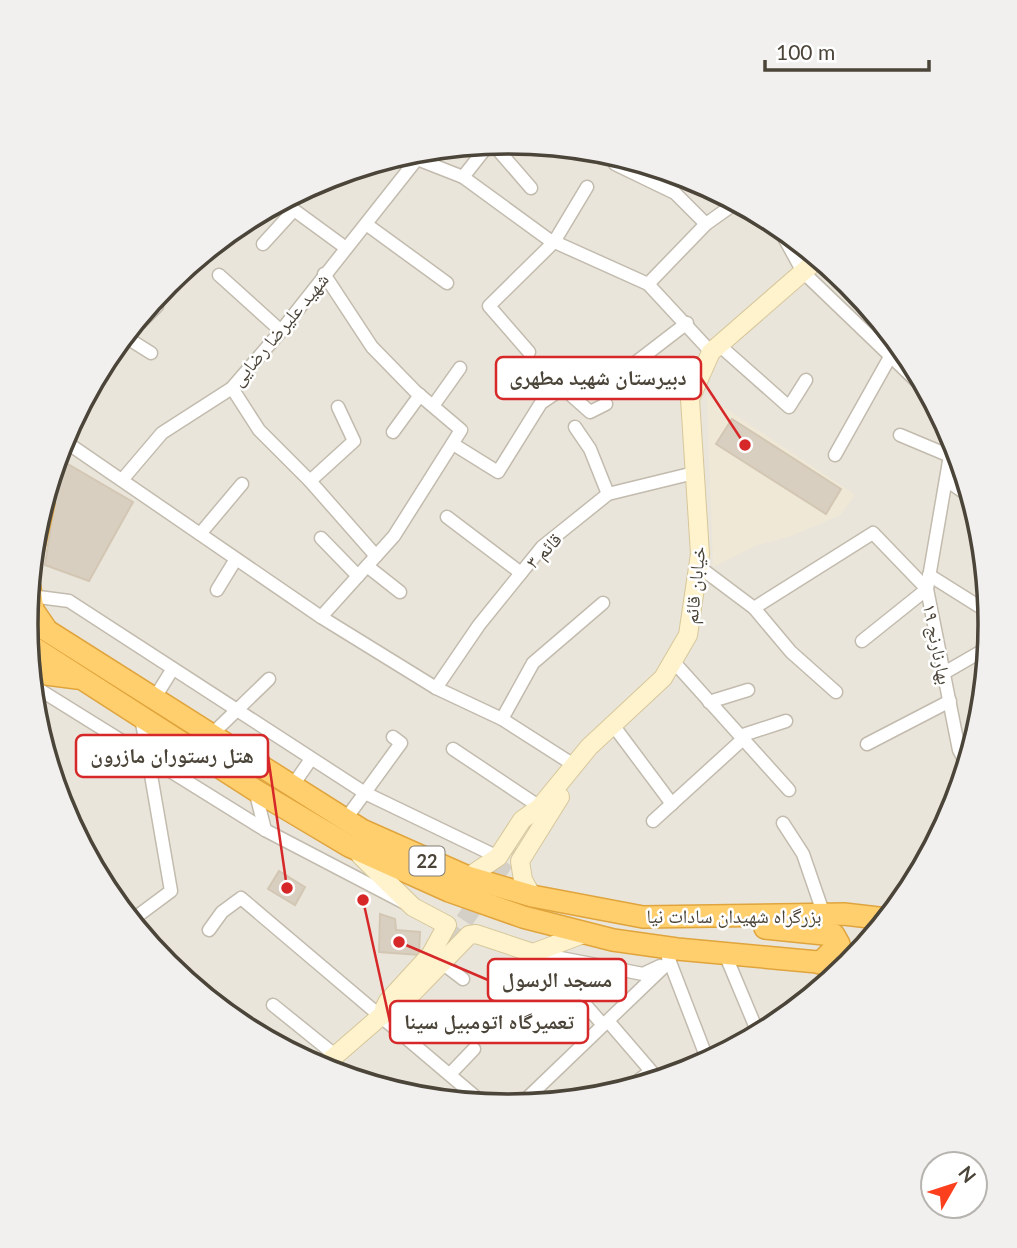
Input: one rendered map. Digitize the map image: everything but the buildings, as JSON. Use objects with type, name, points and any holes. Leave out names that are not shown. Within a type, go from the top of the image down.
[{"type":"highway","points":[[38,618],[48,631]]},
{"type":"highway","name":"بزرگراه شهیدان سادات نیا","points":[[38,625],[255,790],[349,846],[449,891],[523,917],[667,954],[725,954],[832,964]]},
{"type":"highway","name":"بزرگراه شهیدان سادات نیا","points":[[40,651],[82,678],[210,736],[345,820],[420,858],[468,877],[532,896],[643,917],[824,915],[875,918]]},
{"type":"highway","points":[[42,672],[82,678]]},
{"type":"highway","points":[[677,916],[739,926],[834,935],[839,944],[820,963]]},
{"type":"street","points":[[500,154],[531,188]]},
{"type":"street","points":[[463,177],[482,155]]},
{"type":"street","points":[[426,161],[463,177],[554,242],[648,284],[715,349],[789,407],[806,380]]},
{"type":"street","name":"شهید علیرضا رضایی","points":[[122,480],[162,433],[232,388],[366,225],[407,165]]},
{"type":"street","points":[[625,169],[675,193],[706,225]]},
{"type":"street","points":[[529,352],[489,306],[554,242],[587,187]]},
{"type":"street","points":[[648,284],[706,225],[728,209]]},
{"type":"street","points":[[263,244],[294,210],[346,248]]},
{"type":"street","points":[[366,225],[447,283]]},
{"type":"street","points":[[789,247],[803,272],[903,369]]},
{"type":"street","name":"خیابان قائم","points":[[468,877],[498,857],[522,820],[540,807],[573,765],[663,678],[673,662],[688,635],[698,566],[690,399],[715,349],[811,265]]},
{"type":"street","points":[[321,617],[394,536],[461,430],[420,396],[372,347],[324,274]]},
{"type":"street","points":[[219,275],[281,331]]},
{"type":"street","points":[[622,373],[687,323]]},
{"type":"street","points":[[134,341],[151,352]]},
{"type":"street","points":[[835,455],[890,357]]},
{"type":"street","points":[[433,406],[460,368]]},
{"type":"street","points":[[232,388],[258,430],[310,481],[367,566]]},
{"type":"street","points":[[453,443],[498,472],[541,403],[564,388],[590,412],[606,404]]},
{"type":"street","points":[[393,432],[420,396]]},
{"type":"street","points":[[310,481],[354,441],[338,407]]},
{"type":"street","points":[[575,427],[590,449],[608,494]]},
{"type":"street","points":[[900,435],[947,455]]},
{"type":"street","points":[[73,447],[321,617],[436,688],[502,719],[573,765],[569,782],[520,861],[523,880],[532,896]]},
{"type":"street","name":"بهارنارنج ۱۹","points":[[949,460],[927,589],[961,751]]},
{"type":"street","name":"قائم ۳","points":[[436,688],[478,625],[542,547],[608,494],[694,473]]},
{"type":"street","points":[[946,480],[958,488]]},
{"type":"street","points":[[200,534],[242,484]]},
{"type":"street","points":[[447,517],[521,573]]},
{"type":"street","points":[[754,608],[873,533],[927,589],[863,641]]},
{"type":"street","points":[[321,538],[367,566],[400,592]]},
{"type":"street","points":[[216,590],[236,559]]},
{"type":"street","points":[[698,566],[754,608],[791,652],[836,692]]},
{"type":"street","points":[[929,575],[977,605]]},
{"type":"street","points":[[40,594],[69,601],[365,793],[498,857]]},
{"type":"street","points":[[502,719],[533,663],[603,603]]},
{"type":"street","points":[[944,673],[977,654]]},
{"type":"street","points":[[673,662],[789,790]]},
{"type":"street","points":[[140,914],[171,891],[148,756],[148,708],[172,670]]},
{"type":"street","points":[[210,736],[269,679]]},
{"type":"street","points":[[709,702],[748,690]]},
{"type":"street","points":[[44,691],[313,858],[447,925],[437,958]]},
{"type":"street","points":[[867,744],[950,701]]},
{"type":"street","points":[[653,821],[741,738],[786,721]]},
{"type":"street","points":[[613,724],[672,804]]},
{"type":"street","points":[[345,820],[401,743],[393,737]]},
{"type":"street","points":[[453,749],[540,807],[515,847]]},
{"type":"street","points":[[291,788],[312,759]]},
{"type":"street","points":[[255,790],[265,830]]},
{"type":"street","points":[[783,823],[803,854],[824,915]]},
{"type":"street","points":[[349,846],[384,876],[413,908]]},
{"type":"street","points":[[209,930],[222,912],[241,898],[471,1092]]},
{"type":"street","points":[[533,953],[586,933]]},
{"type":"street","points":[[331,1059],[382,1016],[388,1001],[437,958],[476,934],[533,953],[643,974],[667,954]]},
{"type":"street","points":[[532,1093],[606,1023],[667,954]]},
{"type":"street","points":[[667,954],[704,1051]]},
{"type":"street","points":[[725,954],[754,1024]]},
{"type":"street","points":[[437,958],[463,979]]},
{"type":"street","points":[[583,1002],[651,1072]]},
{"type":"street","points":[[273,1005],[335,1055]]},
{"type":"street","points":[[450,1074],[474,1049]]},
{"type":"shaded area","points":[[508,154],[600,163],[660,179],[688,190],[716,202],[770,233],[795,251],[841,292],[862,314],[899,363],[916,389],[943,444],[954,473],[969,532],[977,593],[974,685],[954,775],[916,859],[862,934],[795,997],[770,1015],[716,1046],[630,1078],[539,1093],[447,1090],[357,1069],[301,1046],[247,1015],[222,997],[176,956],[155,934],[118,885],[101,859],[74,804],[63,775],[48,716],[38,624],[48,532],[63,473],[74,444],[101,389],[118,363],[155,314],[176,292],[222,251],[247,233],[301,202],[329,190],[357,179],[417,163]]},
{"type":"shaded area","points":[[707,396],[855,495],[840,515],[791,536],[755,546],[713,567]]},
{"type":"tunnel","points":[[449,943],[515,847]]},
{"type":"place","name":"دبیرستان شهید مطهری","points":[[745,445]]},
{"type":"place","name":"هتل رستوران مازرون","points":[[287,888]]},
{"type":"place","name":"تعمیرگاه اتومبیل سینا","points":[[363,900]]},
{"type":"place","name":"مسجد الرسول","points":[[399,942]]}]
